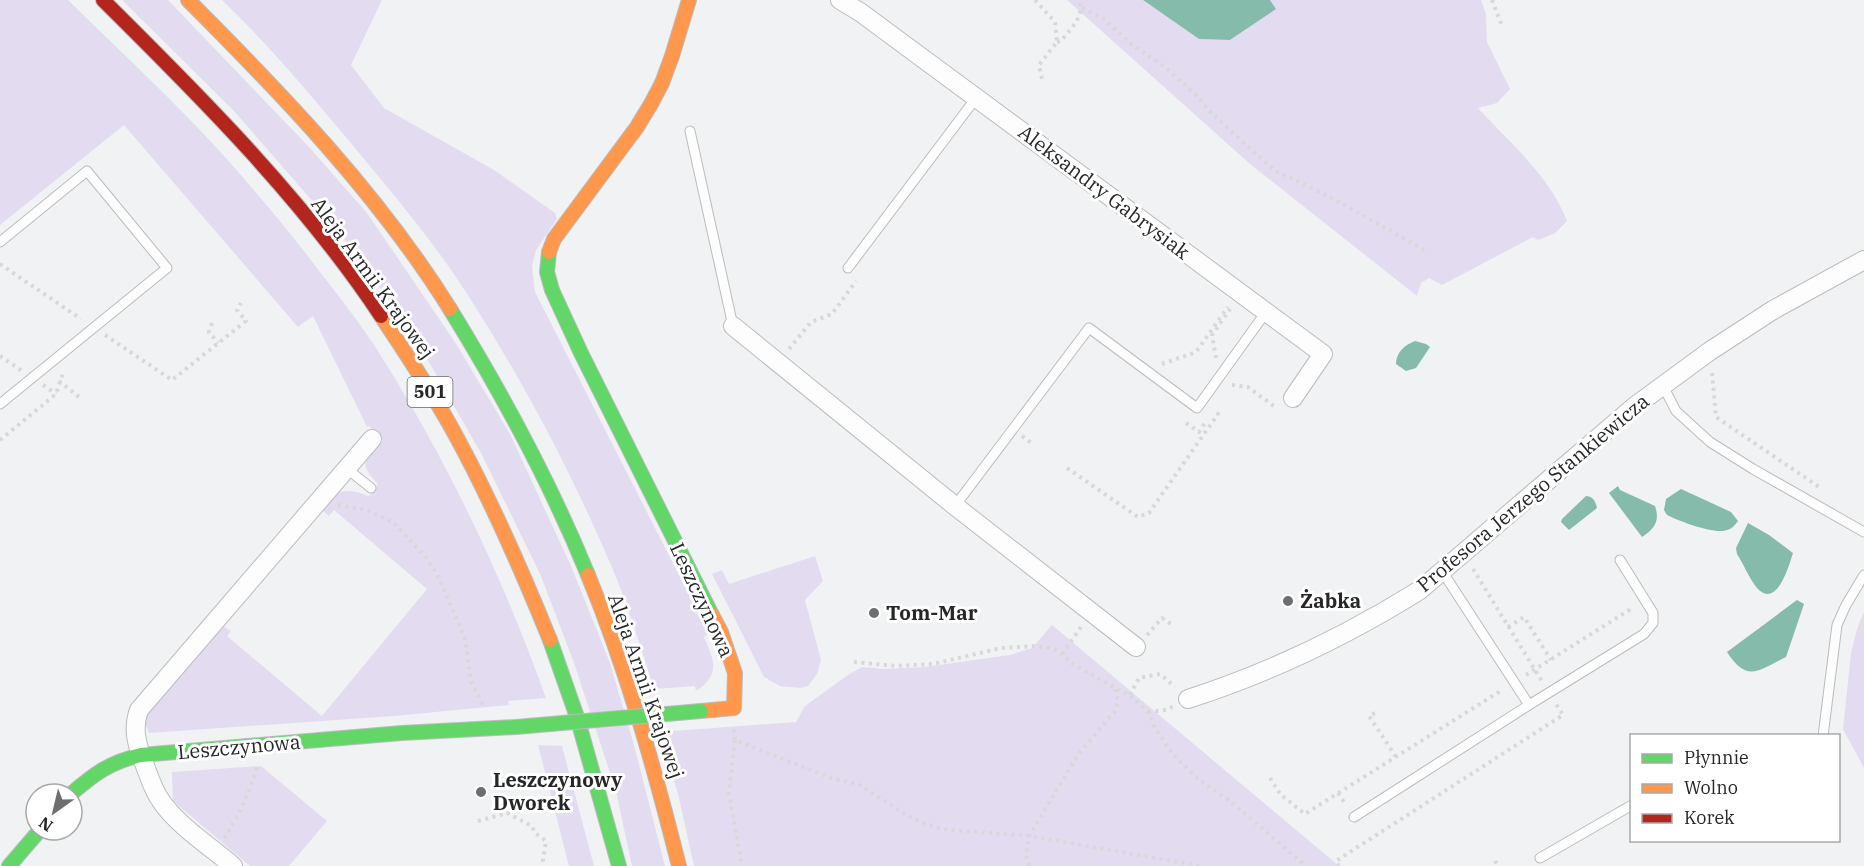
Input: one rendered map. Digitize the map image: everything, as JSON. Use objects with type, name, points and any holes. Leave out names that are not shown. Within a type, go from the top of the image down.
[{"type":"main road","name":"Aleja Armii Krajowej","points":[[104,0],[199,96],[316,229],[386,322],[440,410],[486,494],[541,618],[585,743],[619,866]]},
{"type":"main road","name":"Aleja Armii Krajowej","points":[[188,0],[274,88],[332,153],[395,232],[459,323],[501,393],[537,461],[575,542],[620,661],[663,798],[679,866]]},
{"type":"main road","name":"Leszczynowa","points":[[84,783],[100,769],[118,759],[141,755],[734,708],[735,673],[721,632],[581,353],[552,290],[547,272],[548,255],[554,239],[637,127],[662,83],[689,0]]},
{"type":"main road","points":[[9,866],[30,842]]},
{"type":"street","name":"Aleksandry Gabrysiak","points":[[840,0],[860,12],[1323,354],[1293,398]]},
{"type":"street","name":"Profesora Jerzego Stankiewicza","points":[[1188,699],[1233,685],[1293,659],[1420,590],[1635,406],[1710,351],[1773,310],[1864,260]]},
{"type":"street","points":[[733,326],[955,506],[1136,647]]},
{"type":"street","points":[[233,866],[170,813],[160,801],[141,755],[135,721],[139,710],[372,439]]},
{"type":"lane","points":[[848,268],[976,98]]},
{"type":"lane","points":[[690,131],[733,326]]},
{"type":"lane","points":[[0,242],[87,171],[167,268],[0,404]]},
{"type":"lane","points":[[955,506],[1089,328],[1197,408],[1266,312]]},
{"type":"lane","points":[[1663,386],[1676,411],[1710,442],[1753,470],[1864,532]]},
{"type":"lane","points":[[346,468],[371,488]]},
{"type":"lane","points":[[1354,817],[1644,634],[1653,623],[1653,613],[1620,560]]},
{"type":"lane","points":[[1442,571],[1529,705]]},
{"type":"lane","points":[[1823,734],[1837,625],[1864,575]]},
{"type":"lane","points":[[1540,858],[1630,806]]},
{"type":"path","points":[[1035,0],[1055,22],[1057,42]]},
{"type":"path","points":[[1042,79],[1039,65],[1082,14],[1079,0]]},
{"type":"path","points":[[1491,0],[1502,26]]},
{"type":"path","points":[[1082,8],[1104,19],[1131,44],[1165,67],[1196,95],[1212,114],[1274,170],[1332,198],[1428,252]]},
{"type":"path","points":[[778,363],[811,322],[832,314],[863,271],[861,252]]},
{"type":"path","points":[[0,264],[94,327]]},
{"type":"path","points":[[98,343],[106,335],[172,380],[246,321],[237,310],[241,303]]},
{"type":"path","points":[[1167,371],[1159,364],[1196,352],[1230,304],[1230,311],[1212,335],[1216,358]]},
{"type":"path","points":[[212,323],[209,332],[218,343]]},
{"type":"path","points":[[1710,351],[1716,417],[1830,494]]},
{"type":"path","points":[[0,440],[56,394],[61,374],[70,366]]},
{"type":"path","points":[[1217,380],[1224,385],[1248,387],[1275,407]]},
{"type":"path","points":[[59,381],[79,396]]},
{"type":"path","points":[[47,388],[56,394]]},
{"type":"path","points":[[1067,468],[1138,517],[1149,513],[1218,414],[1214,411],[1211,415]]},
{"type":"path","points":[[1186,423],[1199,432],[1205,423]]},
{"type":"path","points":[[1027,426],[1020,435],[1034,445]]},
{"type":"path","points":[[322,497],[337,505],[367,510],[394,523],[424,555],[437,574],[465,638],[471,681],[487,713]]},
{"type":"path","points":[[1270,778],[1281,795],[1305,814],[1645,600]]},
{"type":"path","points":[[1508,627],[1524,617],[1551,660]]},
{"type":"path","points":[[1136,647],[1162,618],[1171,624]]},
{"type":"path","points":[[1062,654],[1076,634]]},
{"type":"path","points":[[854,662],[896,666],[933,664],[1001,648],[1038,646],[1056,650],[1073,664],[1130,694],[1148,712],[1155,728],[1173,756],[1199,780],[1230,801],[1306,866]]},
{"type":"path","points":[[1130,694],[1139,678],[1160,674],[1188,699]]},
{"type":"path","points":[[1029,866],[1026,855],[1029,836],[1078,755],[1115,711],[1118,701],[1115,688]]},
{"type":"path","points":[[734,708],[735,740],[729,793],[742,866]]},
{"type":"path","points":[[1375,713],[1370,716],[1396,757]]},
{"type":"path","points":[[735,740],[831,778],[858,784],[913,819],[942,829],[1029,836],[1201,866]]},
{"type":"path","points":[[215,851],[236,821],[261,759]]},
{"type":"path","points":[[478,821],[507,813],[532,826],[535,833],[546,841],[542,866]]},
{"type":"path","points":[[1339,866],[1336,861],[1366,841]]},
{"type":"path","points":[[1495,861],[1498,866]]},
{"type":"shaded area","points":[[0,0],[68,0],[206,137],[250,185],[297,242],[367,334],[406,397],[452,480],[512,609],[546,698],[508,701],[509,705],[394,716],[149,733],[145,723],[148,713],[223,626],[231,631],[227,636],[322,716],[427,589],[334,510],[329,516],[323,511],[331,497],[342,492],[355,492],[369,496],[378,484],[367,471],[366,462],[383,440],[369,426],[367,427],[313,316],[298,327],[124,125],[0,225]]},
{"type":"shaded area","points":[[122,0],[168,0],[309,147],[367,213],[455,342],[510,434],[571,566],[610,663],[665,866],[632,866],[616,791],[574,663],[541,576],[482,455],[426,357],[381,289],[336,228],[234,111]]},
{"type":"shaded area","points":[[222,0],[382,0],[351,65],[384,108],[494,170],[555,213],[557,219],[536,250],[532,266],[535,292],[709,634],[704,637],[712,660],[712,673],[704,685],[696,691],[695,686],[654,689],[621,591],[585,508],[534,406],[462,286],[416,223],[304,87]]},
{"type":"shaded area","points":[[1067,0],[1143,0],[1199,39],[1230,40],[1276,9],[1270,0],[1481,0],[1486,14],[1487,42],[1510,89],[1497,103],[1478,108],[1540,175],[1560,205],[1567,221],[1555,233],[1538,240],[1533,237],[1442,285],[1429,278],[1421,283],[1417,296],[1250,164]]},
{"type":"shaded area","points":[[1143,0],[1270,0],[1276,9],[1230,40],[1199,39]]},
{"type":"shaded area","points":[[1415,341],[1430,347],[1416,368],[1406,371],[1396,364],[1396,360],[1402,349]]},
{"type":"shaded area","points":[[1618,486],[1620,490],[1655,506],[1657,520],[1642,537],[1609,493]]},
{"type":"shaded area","points":[[1681,489],[1731,512],[1738,521],[1729,529],[1714,531],[1667,515],[1664,510],[1666,499]]},
{"type":"shaded area","points":[[1586,496],[1594,500],[1597,508],[1569,530],[1561,522],[1562,519]]},
{"type":"shaded area","points":[[1748,523],[1793,553],[1781,583],[1770,594],[1757,588],[1737,554],[1736,548]]},
{"type":"shaded area","points":[[815,556],[823,581],[805,600],[821,660],[817,674],[808,686],[800,688],[780,686],[764,677],[712,574],[722,570],[729,584]]},
{"type":"shaded area","points":[[1797,600],[1804,604],[1786,657],[1754,671],[1747,671],[1734,662],[1727,652]]},
{"type":"shaded area","points":[[1864,612],[1864,768],[1843,729],[1851,653]]},
{"type":"shaded area","points":[[1052,625],[1339,866],[694,866],[678,794],[660,732],[796,722],[805,706],[862,667],[883,669],[925,667],[1010,655],[1032,648]]},
{"type":"shaded area","points":[[538,745],[562,746],[594,866],[569,866]]},
{"type":"shaded area","points":[[261,766],[327,821],[289,866],[250,866],[173,801],[172,772]]},
{"type":"traffic: fast","points":[[549,252],[547,272],[552,290],[581,353],[712,615]]},
{"type":"traffic: fast","points":[[450,309],[525,439],[588,575]]},
{"type":"traffic: fast","points":[[550,640],[577,717],[619,866]]},
{"type":"traffic: fast","points":[[516,727],[701,711]]},
{"type":"traffic: fast","points":[[84,783],[120,761],[141,755],[402,733],[516,727]]},
{"type":"traffic: fast","points":[[9,866],[30,842]]},
{"type":"traffic: slow","points":[[188,0],[328,147],[392,226],[450,309]]},
{"type":"traffic: slow","points":[[549,252],[554,239],[637,127],[651,104],[672,56],[689,0]]},
{"type":"traffic: slow","points":[[381,316],[448,421],[469,461],[506,537],[550,640]]},
{"type":"traffic: slow","points":[[588,575],[639,719],[679,866]]},
{"type":"traffic: slow","points":[[701,711],[734,708],[735,673],[721,632],[712,615]]},
{"type":"traffic: jam","points":[[103,0],[214,112],[285,190],[319,231],[381,316]]},
{"type":"place","name":"Żabka","points":[[1288,601]]},
{"type":"place","name":"Tom-Mar","points":[[874,613]]},
{"type":"place","name":"Leszczynowy Dworek","points":[[481,792]]}]
